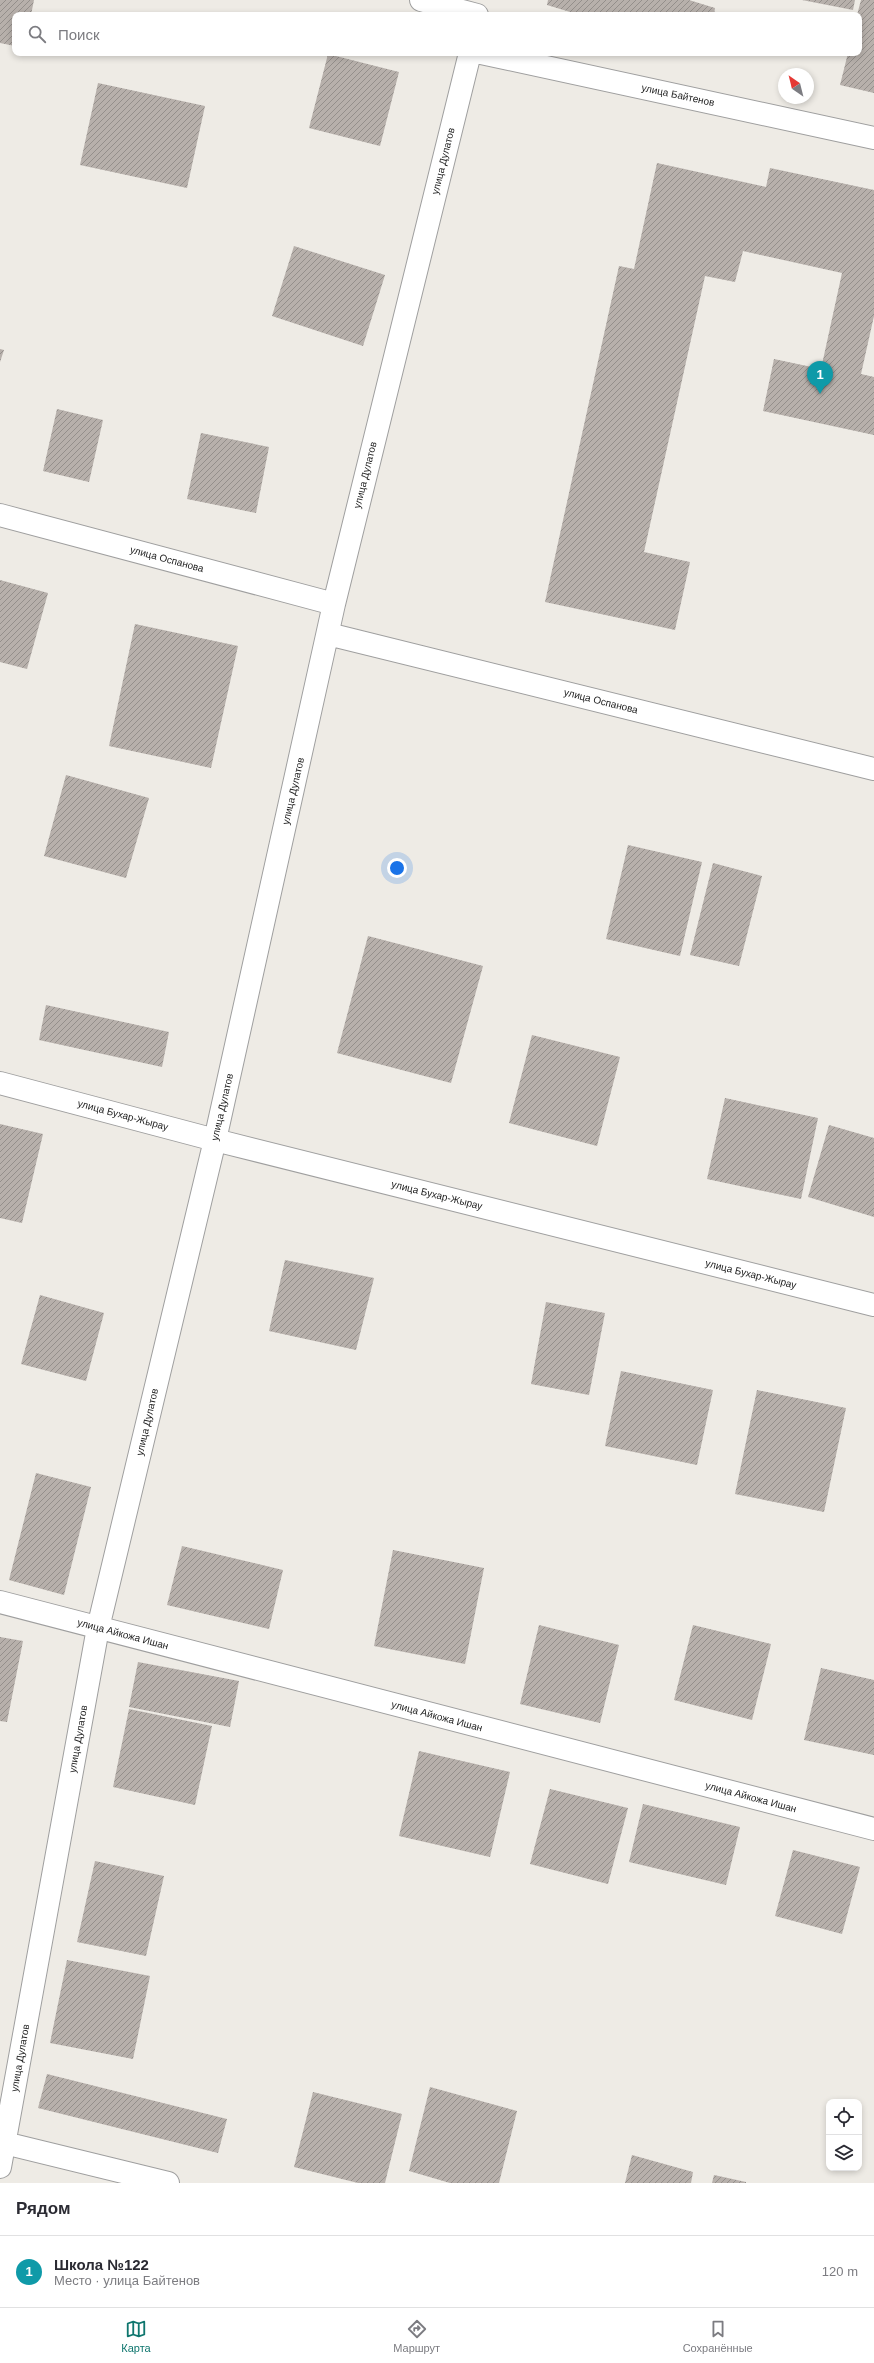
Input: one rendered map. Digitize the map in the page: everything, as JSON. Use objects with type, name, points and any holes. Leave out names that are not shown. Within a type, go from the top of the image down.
[{"type":"street","points":[[421,0],[467,12]]},
{"type":"street","points":[[479,12],[483,0]]},
{"type":"street","name":"улица Дулатов","points":[[0,2167],[2,2142],[98,1628],[215,1140],[334,604],[469,56]]},
{"type":"street","name":"улица Байтенов","points":[[495,56],[874,138]]},
{"type":"street","name":"улица Оспанова","points":[[0,515],[334,604]]},
{"type":"street","name":"улица Оспанова","points":[[328,634],[874,769]]},
{"type":"street","name":"улица Бухар-Жырау","points":[[0,1083],[215,1140],[874,1305]]},
{"type":"street","name":"улица Айкожа Ишан","points":[[0,1602],[874,1829]]},
{"type":"street","points":[[2,2142],[168,2183]]},
{"type":"building","points":[[0,0],[34,0],[32,12],[12,12],[12,45],[0,43]]},
{"type":"building","points":[[548,0],[689,0],[715,8],[714,12],[570,12],[547,5]]},
{"type":"building","points":[[802,0],[855,0],[853,10]]},
{"type":"building","points":[[861,0],[874,0],[874,93],[840,85],[847,56],[862,56],[862,12],[858,12]]},
{"type":"building","points":[[327,56],[336,56],[399,72],[380,146],[309,128]]},
{"type":"building","points":[[98,83],[205,106],[187,188],[80,165]]},
{"type":"building","points":[[657,163],[766,187],[770,168],[874,190],[874,316],[861,374],[874,377],[874,435],[763,411],[774,359],[821,369],[842,273],[743,251],[735,282],[705,276],[644,552],[690,562],[675,630],[545,602],[619,266],[634,269]]},
{"type":"building","points":[[294,246],[385,275],[363,346],[272,316]]},
{"type":"building","points":[[0,349],[4,350],[0,362]]},
{"type":"building","points":[[57,409],[103,420],[89,482],[43,471]]},
{"type":"building","points":[[201,433],[269,447],[256,513],[187,499]]},
{"type":"building","points":[[0,580],[48,593],[27,669],[0,662]]},
{"type":"building","points":[[135,624],[238,646],[211,768],[109,746]]},
{"type":"building","points":[[66,775],[149,798],[126,878],[44,856]]},
{"type":"building","points":[[628,845],[702,862],[680,956],[606,939]]},
{"type":"building","points":[[713,863],[762,876],[739,966],[690,955]]},
{"type":"building","points":[[368,936],[483,966],[451,1083],[337,1053]]},
{"type":"building","points":[[46,1005],[169,1032],[162,1067],[39,1040]]},
{"type":"building","points":[[532,1035],[620,1057],[597,1146],[509,1123]]},
{"type":"building","points":[[725,1098],[818,1118],[801,1199],[707,1179]]},
{"type":"building","points":[[0,1124],[43,1134],[22,1223],[0,1218]]},
{"type":"building","points":[[829,1125],[874,1138],[874,1217],[808,1197]]},
{"type":"building","points":[[285,1260],[374,1278],[356,1350],[269,1331]]},
{"type":"building","points":[[40,1295],[104,1313],[86,1381],[21,1364]]},
{"type":"building","points":[[546,1302],[605,1313],[589,1395],[531,1384]]},
{"type":"building","points":[[621,1371],[713,1390],[697,1465],[605,1446]]},
{"type":"building","points":[[757,1390],[846,1408],[824,1512],[735,1494]]},
{"type":"building","points":[[36,1473],[91,1487],[64,1595],[9,1580]]},
{"type":"building","points":[[182,1546],[283,1570],[269,1629],[167,1605]]},
{"type":"building","points":[[393,1550],[484,1568],[465,1664],[374,1646]]},
{"type":"building","points":[[539,1625],[619,1645],[600,1723],[520,1704]]},
{"type":"building","points":[[693,1625],[771,1644],[752,1720],[674,1700]]},
{"type":"building","points":[[0,1637],[23,1641],[7,1722],[0,1721]]},
{"type":"building","points":[[138,1662],[239,1681],[230,1727],[129,1707]]},
{"type":"building","points":[[821,1668],[874,1680],[874,1755],[804,1740]]},
{"type":"building","points":[[129,1709],[212,1726],[195,1805],[113,1787]]},
{"type":"building","points":[[419,1751],[510,1772],[490,1857],[399,1836]]},
{"type":"building","points":[[550,1789],[628,1808],[608,1884],[530,1864]]},
{"type":"building","points":[[643,1804],[740,1827],[726,1885],[629,1862]]},
{"type":"building","points":[[793,1850],[860,1867],[842,1934],[775,1916]]},
{"type":"building","points":[[95,1861],[164,1876],[146,1956],[77,1942]]},
{"type":"building","points":[[67,1960],[150,1976],[133,2059],[50,2043]]},
{"type":"building","points":[[47,2074],[227,2119],[218,2153],[38,2108]]},
{"type":"building","points":[[430,2087],[517,2111],[499,2183],[450,2183],[409,2171]]},
{"type":"building","points":[[313,2092],[402,2114],[385,2183],[358,2183],[294,2167]]},
{"type":"building","points":[[632,2155],[693,2172],[691,2183],[625,2183]]},
{"type":"building","points":[[714,2175],[746,2182],[746,2183],[712,2183]]},
{"type":"place","name":"Школа №122","points":[[820,394]]}]
